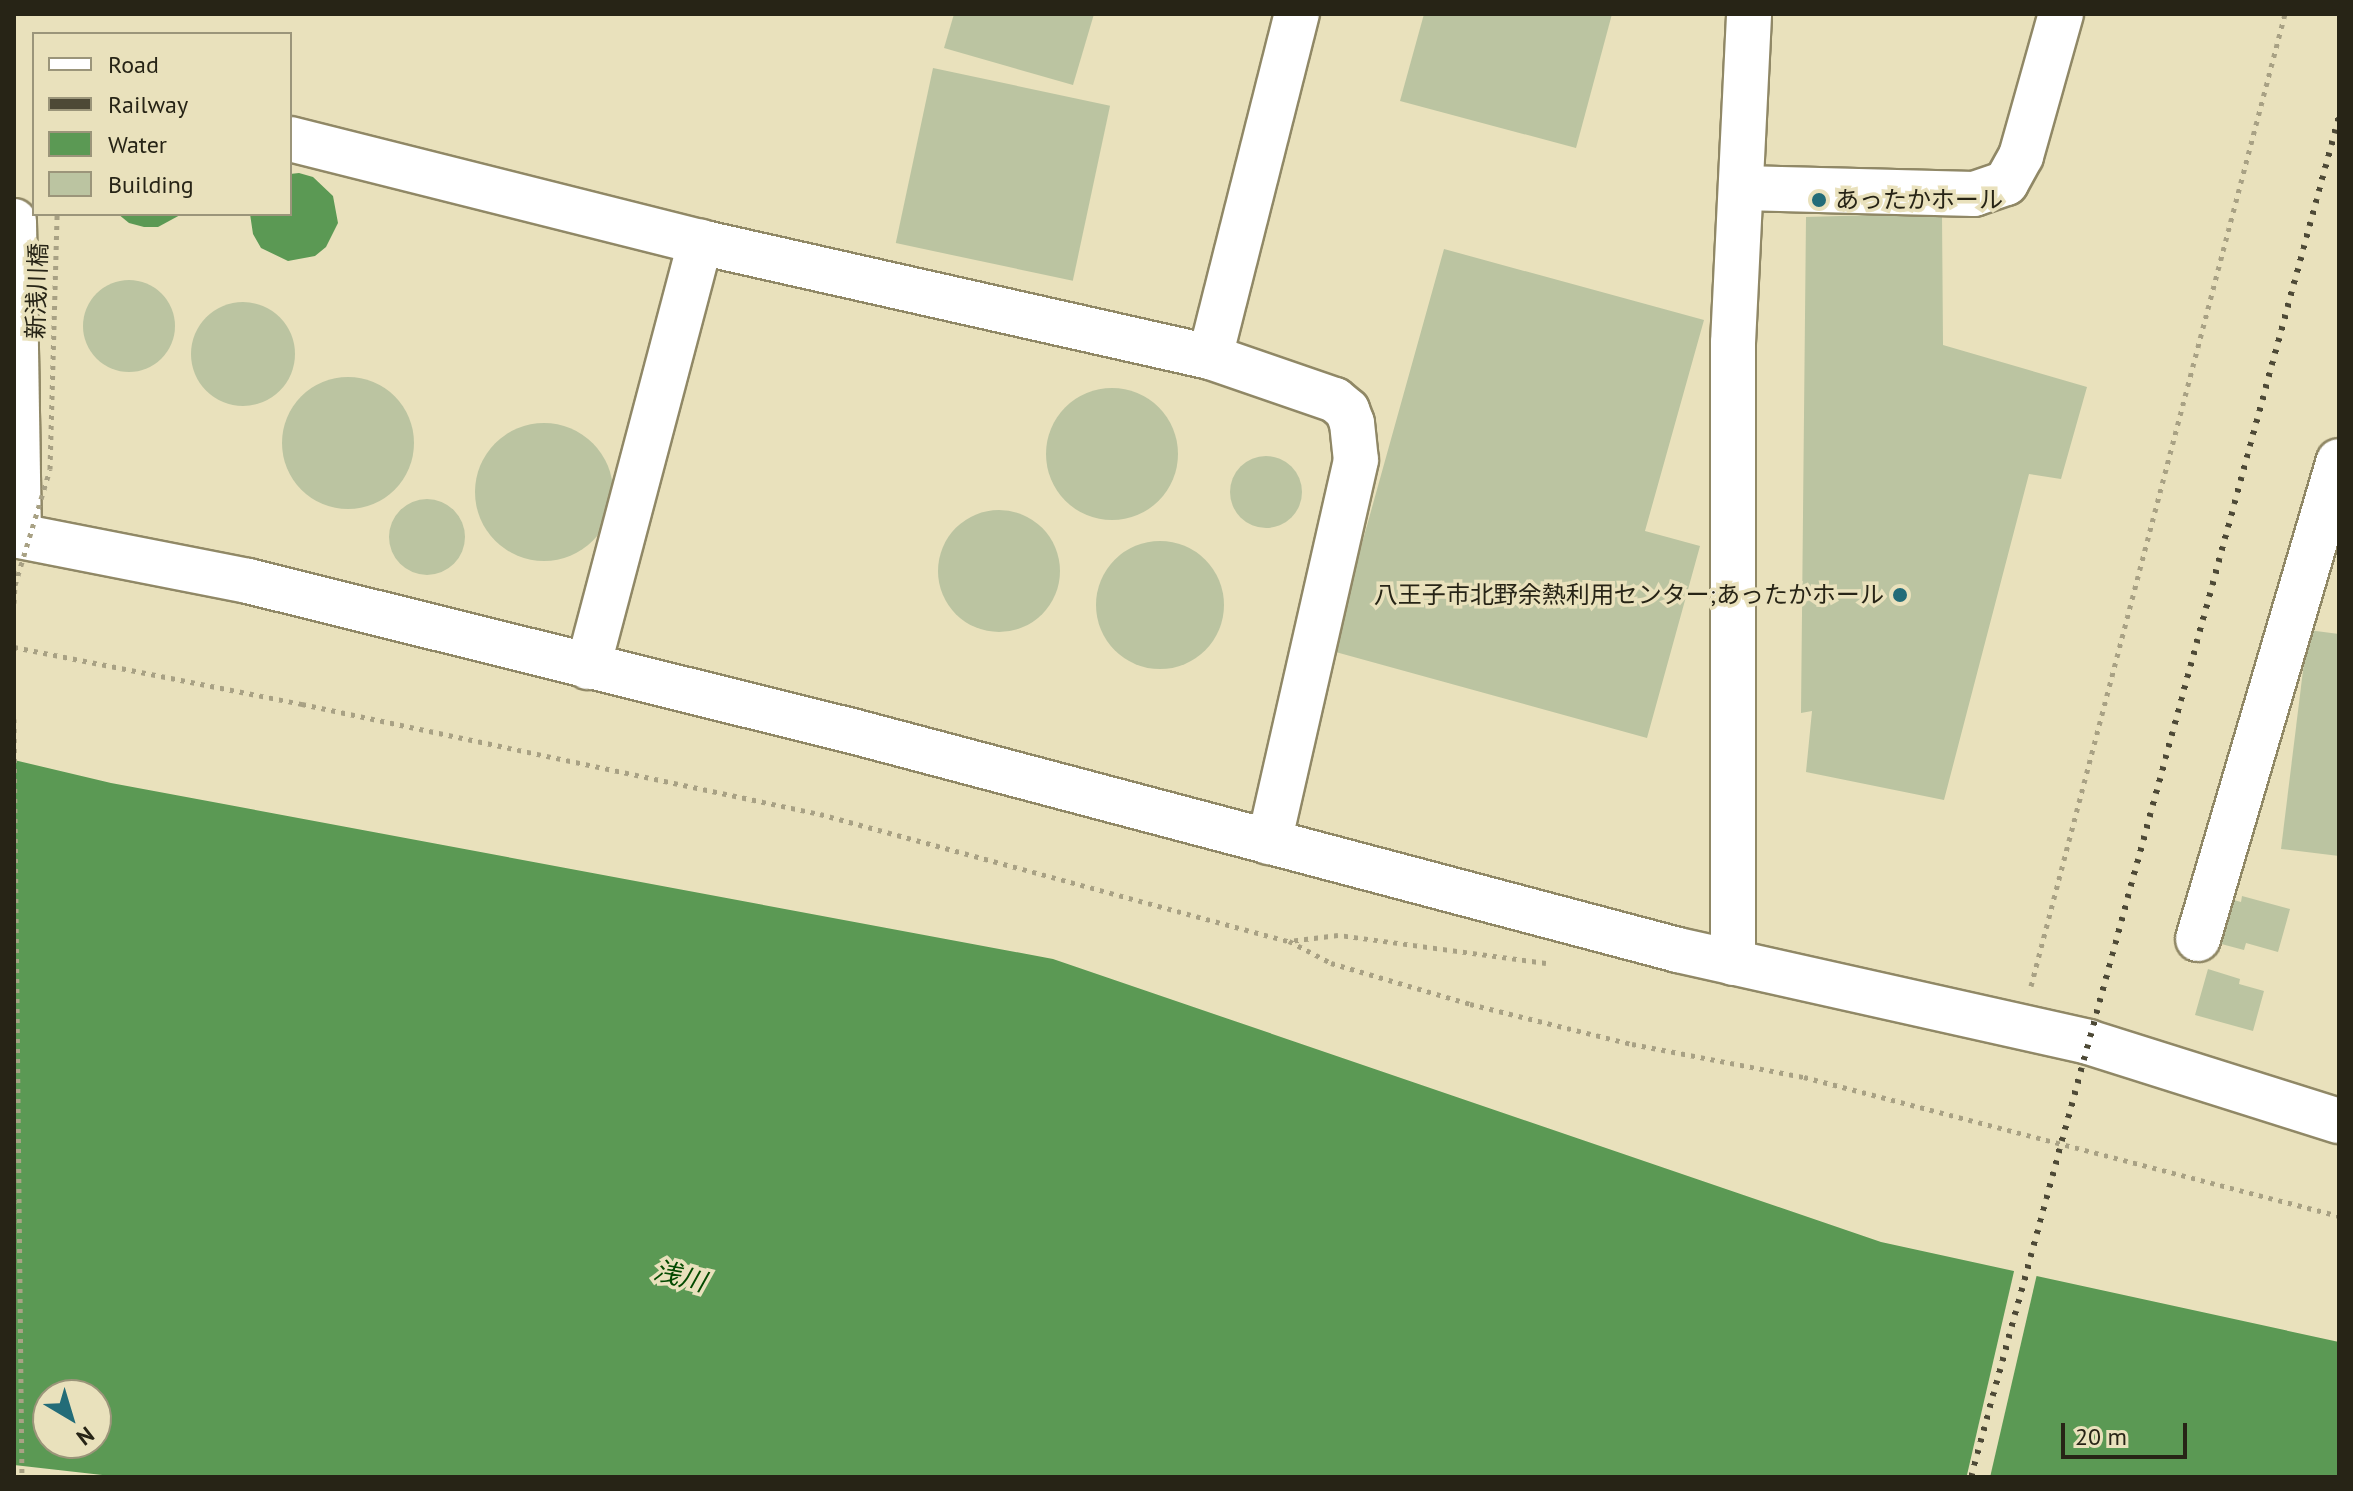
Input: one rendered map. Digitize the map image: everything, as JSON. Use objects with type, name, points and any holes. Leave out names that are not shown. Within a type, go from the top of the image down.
[{"type":"street","points":[[1210,357],[1297,14]]},
{"type":"street","points":[[1733,963],[1733,343],[1749,14]]},
{"type":"street","points":[[1742,188],[1974,194],[2006,183],[2021,156],[2061,14]]},
{"type":"street","points":[[292,140],[700,242],[1210,357],[1335,400],[1347,410],[1356,442],[1356,460],[1269,842]]},
{"type":"street","points":[[14,221],[17,536],[248,581],[852,731],[1733,963],[2060,1036],[2339,1121]]},
{"type":"street","points":[[588,667],[700,242]]},
{"type":"street","points":[[2198,939],[2327,548],[2339,461]]},
{"type":"path","points":[[2028,997],[2285,14]]},
{"type":"path","name":"新浅川橋","points":[[14,603],[15,585],[50,469],[57,216]]},
{"type":"path","points":[[14,647],[302,704],[820,814],[1289,941],[1331,963],[1470,1004],[1632,1044],[1834,1084],[2339,1216]]},
{"type":"path","points":[[14,719],[22,1477]]},
{"type":"path","points":[[1289,941],[1338,935],[1557,965]]},
{"type":"water","points":[[292,174],[313,177],[333,196],[338,223],[326,247],[315,256],[288,261],[261,248],[253,234],[250,216],[292,216]]},
{"type":"water","points":[[120,216],[178,216],[158,227],[129,223]]},
{"type":"water","name":"浅川","points":[[14,760],[111,783],[1053,959],[1881,1242],[2339,1342],[2339,1477],[120,1477],[14,1465]]},
{"type":"pier","points":[[2015,1267],[2037,1272],[1990,1477],[1967,1477]]},
{"type":"building","points":[[954,14],[1094,14],[1073,85],[944,48]]},
{"type":"building","points":[[1424,14],[1612,14],[1576,148],[1400,101]]},
{"type":"building","points":[[933,68],[1110,106],[1073,281],[896,243]]},
{"type":"building","name":"八王子市北野余熱利用センター;あったかホール","points":[[1942,213],[1943,345],[2087,387],[2061,479],[2029,474],[1944,800],[1806,772],[1812,711],[1801,713],[1806,217]]},
{"type":"building","points":[[1444,249],[1704,320],[1645,531],[1700,546],[1647,738],[1332,651]]},
{"type":"building","points":[[120,280],[138,280],[155,287],[168,300],[175,326],[168,352],[155,365],[138,372],[120,372],[103,365],[90,352],[83,335],[83,317],[90,300],[103,287]]},
{"type":"building","points":[[243,302],[263,306],[280,317],[291,334],[295,354],[291,374],[280,391],[263,402],[243,406],[223,402],[206,391],[195,374],[191,354],[195,334],[206,317],[223,306]]},
{"type":"building","points":[[348,377],[373,382],[395,396],[409,418],[414,443],[409,468],[395,490],[373,504],[348,509],[323,504],[301,490],[287,468],[282,443],[287,418],[301,396],[323,382]]},
{"type":"building","points":[[1112,388],[1137,393],[1159,407],[1173,429],[1178,454],[1173,479],[1159,501],[1137,515],[1112,520],[1087,515],[1065,501],[1051,479],[1046,454],[1051,429],[1065,407],[1087,393]]},
{"type":"building","points":[[544,423],[570,429],[592,444],[607,466],[613,492],[607,518],[592,540],[570,555],[544,561],[518,555],[496,540],[481,518],[475,492],[481,466],[496,444],[518,429]]},
{"type":"building","points":[[1259,456],[1273,456],[1292,466],[1302,485],[1302,499],[1292,518],[1273,528],[1259,528],[1240,518],[1230,499],[1230,485],[1240,466]]},
{"type":"building","points":[[427,499],[441,502],[454,510],[462,523],[465,537],[462,551],[454,564],[441,572],[427,575],[413,572],[400,564],[392,551],[389,537],[392,523],[400,510],[413,502]]},
{"type":"building","points":[[999,510],[1022,515],[1042,528],[1055,548],[1060,571],[1055,594],[1042,614],[1022,627],[999,632],[976,627],[956,614],[943,594],[938,571],[943,548],[956,528],[976,515]]},
{"type":"building","points":[[1160,541],[1184,546],[1205,560],[1219,581],[1224,605],[1219,629],[1205,650],[1184,664],[1160,669],[1136,664],[1115,650],[1101,629],[1096,605],[1101,581],[1115,560],[1136,546]]},
{"type":"building","points":[[2308,630],[2339,634],[2339,856],[2281,849]]},
{"type":"building","points":[[2242,896],[2290,909],[2278,952],[2246,943],[2244,950],[2210,941],[2223,897],[2241,902]]},
{"type":"building","points":[[2208,969],[2240,979],[2239,984],[2264,991],[2253,1031],[2195,1015]]},
{"type":"railway","points":[[1971,1477],[2339,117]]},
{"type":"place","name":"あったかホール","points":[[1819,200]]},
{"type":"place","name":"八王子市北野余熱利用センター;あったかホール","points":[[1900,595]]}]
